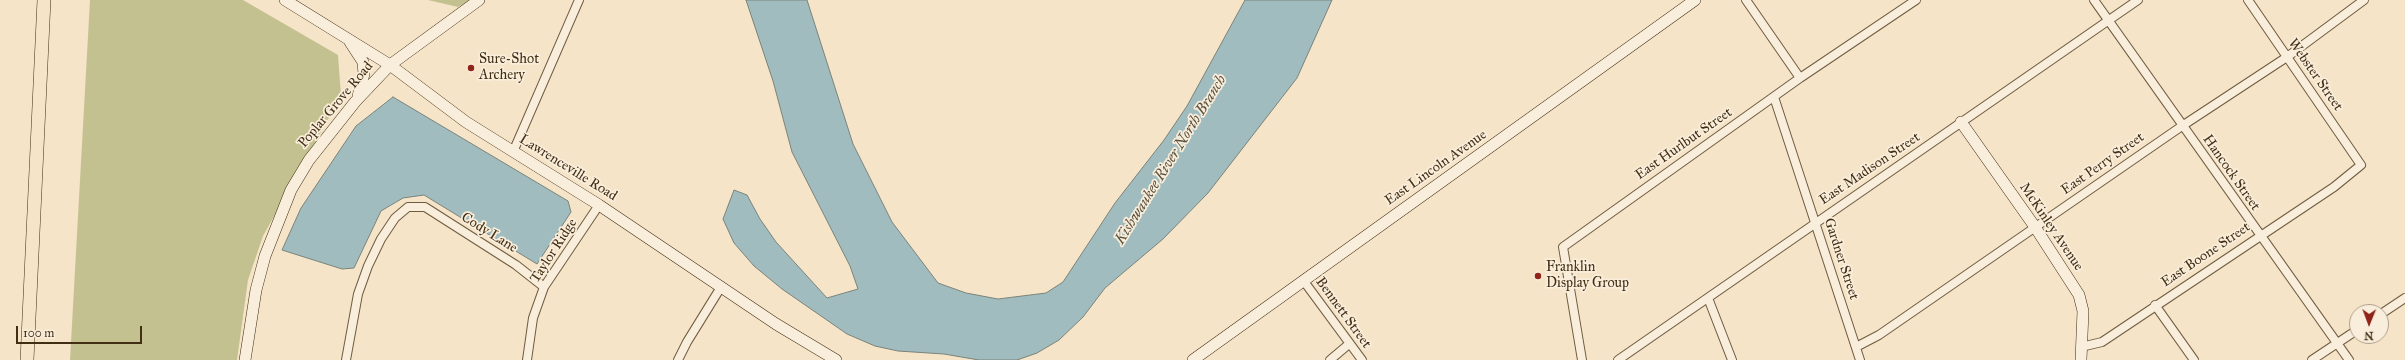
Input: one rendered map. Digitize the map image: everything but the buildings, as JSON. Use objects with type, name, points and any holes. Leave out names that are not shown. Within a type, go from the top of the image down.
[{"type":"main road","points":[[28,360],[44,0]]},
{"type":"street","name":"Lawrenceville Road","points":[[285,0],[390,65],[466,122],[599,205],[721,287],[835,360]]},
{"type":"street","name":"Poplar Grove Road","points":[[245,360],[256,290],[276,223],[291,190],[309,160],[357,99],[390,65],[479,0]]},
{"type":"street","points":[[513,152],[579,0]]},
{"type":"street","name":"East Lincoln Avenue","points":[[1193,360],[1695,0]]},
{"type":"street","points":[[1746,0],[1800,78]]},
{"type":"street","name":"East Hurlbut Street","points":[[1582,360],[1563,247],[1800,78],[1916,0]]},
{"type":"street","name":"Hancock Street","points":[[2094,0],[2349,360]]},
{"type":"street","name":"East Madison Street","points":[[1618,360],[2107,19],[2138,0]]},
{"type":"street","name":"Webster Street","points":[[2248,0],[2361,165]]},
{"type":"street","name":"East Perry Street","points":[[1856,347],[1879,335],[2182,126],[2287,57],[2364,0]]},
{"type":"street","points":[[349,39],[362,62],[364,74],[357,99]]},
{"type":"street","name":"Gardner Street","points":[[1774,97],[1860,360]]},
{"type":"street","name":"McKinley Avenue","points":[[1961,122],[2035,227],[2079,295],[2083,311],[2081,360]]},
{"type":"street","name":"East Boone Street","points":[[2081,347],[2096,345],[2259,235],[2334,187],[2361,165]]},
{"type":"street","name":"Taylor Ridge","points":[[527,360],[533,318],[544,287],[599,205]]},
{"type":"street","name":"Cody Lane","points":[[346,360],[358,294],[371,259],[381,239],[395,218],[408,207],[425,207],[516,265],[544,287]]},
{"type":"street","name":"Bennett Street","points":[[1303,280],[1362,360]]},
{"type":"street","points":[[678,360],[687,342],[721,287]]},
{"type":"street","points":[[1708,298],[1732,360]]},
{"type":"street","points":[[2389,309],[2405,298]]},
{"type":"street","points":[[2155,305],[2194,360]]},
{"type":"street","points":[[2312,360],[2349,335]]},
{"type":"street","points":[[1330,360],[1349,344]]},
{"type":"shaded area","points":[[90,0],[243,0],[338,55],[341,96],[263,236],[248,280],[237,360],[70,360]]},
{"type":"shaded area","points":[[428,0],[470,0],[458,7]]},
{"type":"water","name":"Kishwaukee River North Branch","points":[[746,0],[807,0],[853,144],[892,222],[938,283],[966,293],[998,299],[1046,293],[1063,282],[1115,203],[1164,140],[1187,106],[1245,0],[1332,0],[1297,78],[1208,193],[1163,239],[1105,288],[1083,317],[1059,340],[1037,353],[1017,360],[979,360],[944,354],[898,351],[875,346],[847,334],[782,289],[754,266],[734,243],[723,219],[734,190],[747,195],[760,219],[776,242],[827,298],[858,289],[850,266],[792,152],[773,81]]},
{"type":"water","points":[[393,97],[568,201],[571,212],[537,264],[424,195],[403,198],[381,211],[354,268],[342,269],[282,250],[301,208],[356,126]]},
{"type":"place","name":"Sure-Shot Archery","points":[[471,68]]},
{"type":"place","name":"Franklin Display Group","points":[[1538,276]]}]
